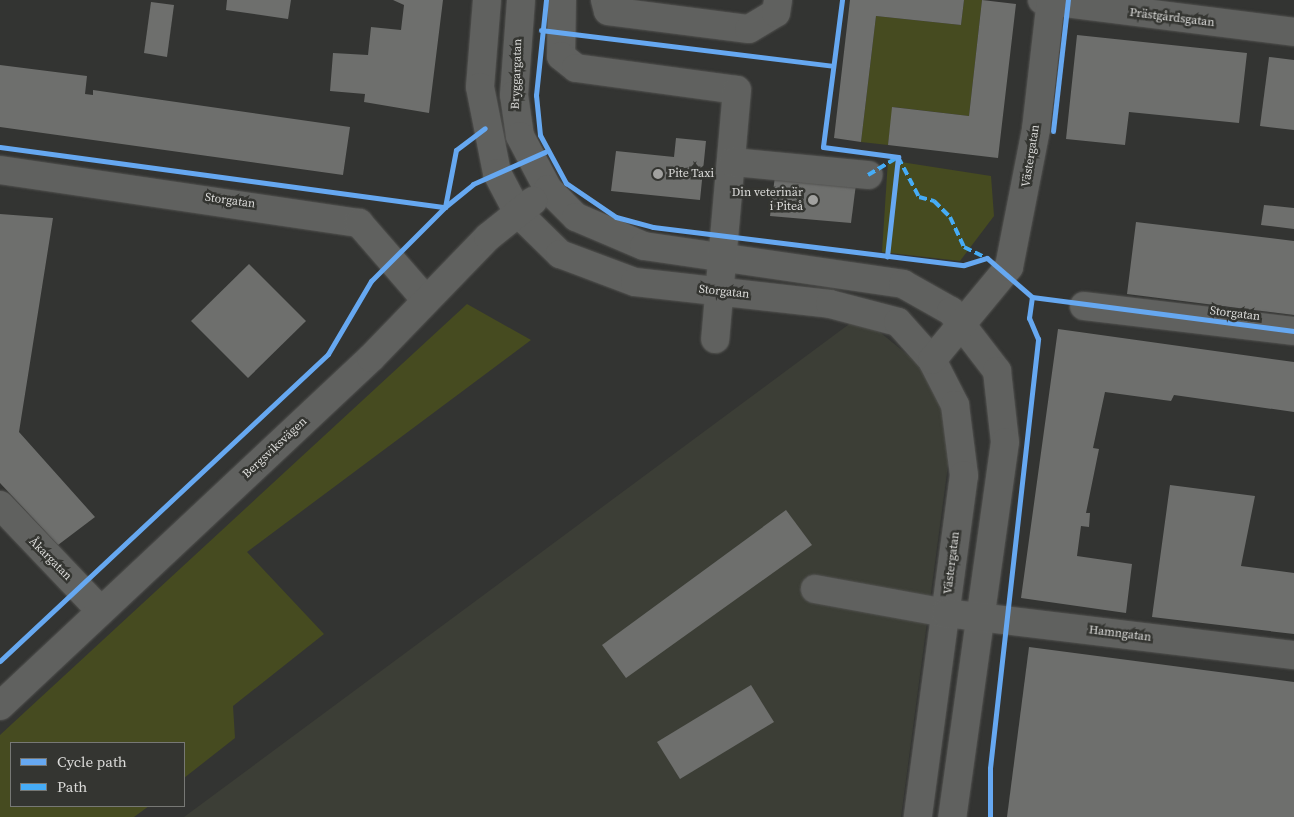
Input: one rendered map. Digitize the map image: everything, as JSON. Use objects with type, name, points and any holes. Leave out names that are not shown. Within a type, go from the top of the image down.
[{"type":"street","points":[[487,0],[480,49],[483,116],[499,180],[518,212]]},
{"type":"street","name":"Bryggargatan","points":[[521,0],[515,113],[529,159],[551,193]]},
{"type":"street","points":[[562,0],[560,56],[576,68],[737,90],[733,162],[715,339]]},
{"type":"street","points":[[605,0],[608,11],[750,29],[776,13],[778,0]]},
{"type":"street","name":"Prästgårdsgatan","points":[[1048,1],[1294,32]]},
{"type":"street","name":"Västergatan","points":[[918,817],[964,475],[955,405],[932,360],[964,327],[1009,266],[1024,202],[1048,1]]},
{"type":"street","points":[[733,162],[868,175]]},
{"type":"street","name":"Storgatan","points":[[0,170],[359,223],[425,299]]},
{"type":"street","points":[[551,193],[576,217],[614,237],[724,259],[903,284],[951,311],[997,371],[1005,442],[952,817]]},
{"type":"street","name":"Bergsviksvägen","points":[[3,699],[101,611],[370,358],[425,299],[518,212],[551,193]]},
{"type":"street","name":"Storgatan","points":[[518,212],[560,254],[592,269],[635,282],[830,304],[898,322],[932,360]]},
{"type":"street","name":"Storgatan","points":[[1084,306],[1294,331]]},
{"type":"street","name":"Åkargatan","points":[[0,506],[101,611]]},
{"type":"street","name":"Hamngatan","points":[[815,589],[980,618],[1294,655]]},
{"type":"shaded area","points":[[860,316],[925,369],[948,416],[948,465],[901,817],[184,817]]},
{"type":"green space","points":[[964,0],[982,0],[969,116],[893,107],[888,145],[861,142],[876,16],[961,25]]},
{"type":"green space","points":[[888,160],[991,176],[994,216],[960,261],[882,252]]},
{"type":"green space","points":[[467,304],[531,340],[247,552],[324,634],[233,706],[235,738],[185,777],[185,742],[10,742],[10,807],[148,807],[134,817],[0,817],[0,735]]},
{"type":"building","points":[[227,0],[291,0],[288,19],[226,10]]},
{"type":"building","points":[[393,0],[443,0],[429,113],[364,102],[365,94],[330,91],[333,53],[368,55],[371,27],[401,30],[404,5]]},
{"type":"building","points":[[850,0],[964,0],[961,25],[876,16],[861,142],[834,138]]},
{"type":"building","points":[[982,0],[1016,4],[998,158],[888,145],[892,107],[969,116]]},
{"type":"building","points":[[151,2],[174,5],[167,57],[144,53]]},
{"type":"building","points":[[1077,35],[1247,53],[1239,123],[1129,112],[1125,145],[1066,139]]},
{"type":"building","points":[[1269,57],[1294,60],[1294,130],[1260,126]]},
{"type":"building","points":[[0,65],[87,76],[85,94],[93,95],[93,90],[350,127],[343,175],[0,127]]},
{"type":"building","name":"Pite Taxi","points":[[676,138],[706,141],[700,200],[611,191],[616,151],[674,157]]},
{"type":"building","name":"Din veterinär i Piteå","points":[[775,176],[856,184],[851,223],[770,216]]},
{"type":"building","points":[[1264,205],[1294,208],[1294,229],[1261,225]]},
{"type":"building","points":[[0,214],[53,218],[19,432],[95,517],[58,545],[0,483]]},
{"type":"building","points":[[1136,222],[1294,241],[1294,315],[1127,294]]},
{"type":"building","points":[[249,264],[306,321],[248,378],[191,321]]},
{"type":"building","points":[[1058,329],[1294,362],[1294,412],[1174,395],[1171,401],[1105,392],[1093,448],[1099,449],[1086,513],[1090,513],[1089,527],[1081,526],[1077,556],[1132,564],[1126,613],[1021,598]]},
{"type":"building","points":[[1170,485],[1255,496],[1241,566],[1294,573],[1294,634],[1152,617]]},
{"type":"building","points":[[786,510],[812,545],[626,678],[602,645]]},
{"type":"building","points":[[1029,647],[1294,682],[1294,817],[1007,817]]},
{"type":"building","points":[[751,685],[774,722],[680,779],[657,742]]},
{"type":"marked path","points":[[868,175],[898,157],[919,197],[934,201],[950,217],[964,247],[987,258]]},
{"type":"cycle path","points":[[546,0],[536,95],[540,135],[566,183],[616,217],[653,227],[964,265],[987,258],[1032,297],[1294,331]]},
{"type":"cycle path","points":[[842,0],[823,147],[898,157],[887,256]]},
{"type":"cycle path","points":[[1053,131],[1068,0]]},
{"type":"cycle path","points":[[541,30],[833,66]]},
{"type":"cycle path","points":[[445,207],[456,150],[485,128]]},
{"type":"cycle path","points":[[0,147],[445,207]]},
{"type":"cycle path","points":[[0,661],[328,354],[371,281],[445,207],[473,184],[545,152]]},
{"type":"cycle path","points":[[990,817],[990,768],[1038,339],[1029,318],[1032,297]]},
{"type":"place","name":"Pite Taxi","points":[[658,174]]},
{"type":"place","name":"Din veterinär i Piteå","points":[[813,200]]}]
